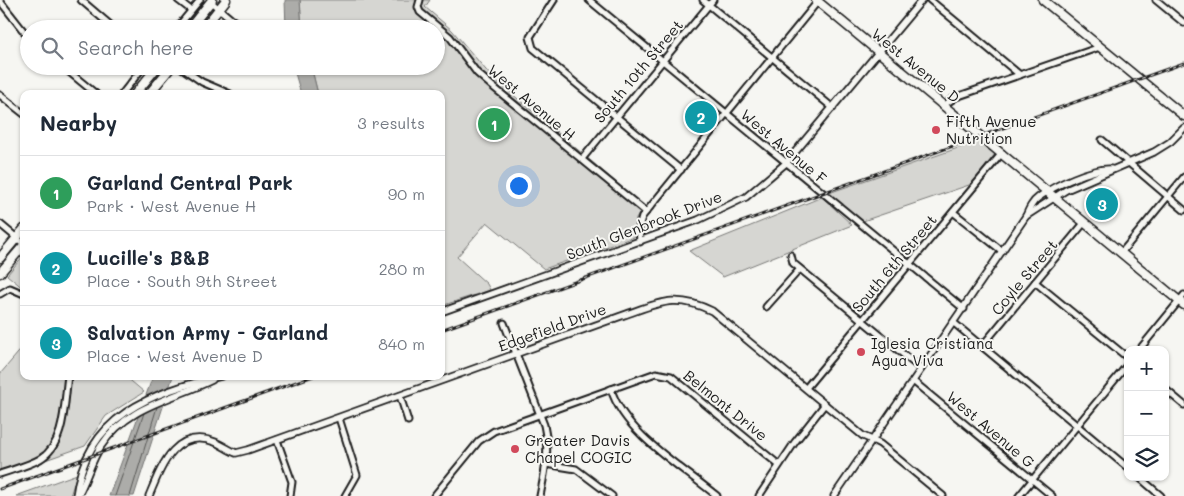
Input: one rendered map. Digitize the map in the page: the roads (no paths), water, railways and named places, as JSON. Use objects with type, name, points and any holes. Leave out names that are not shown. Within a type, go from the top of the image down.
[{"type":"main road","points":[[210,20],[226,0]]},
{"type":"main road","points":[[1043,0],[1184,116]]},
{"type":"main road","points":[[196,20],[211,1]]},
{"type":"main road","name":"West Avenue D","points":[[818,1],[1084,223],[1182,300]]},
{"type":"main road","points":[[139,90],[156,75]]},
{"type":"main road","points":[[151,90],[160,75]]},
{"type":"main road","points":[[0,258],[20,234]]},
{"type":"main road","points":[[0,273],[20,249]]},
{"type":"street","points":[[81,0],[104,20]]},
{"type":"street","points":[[178,0],[191,10]]},
{"type":"street","points":[[183,20],[200,0]]},
{"type":"street","name":"West Avenue H","points":[[420,0],[418,8],[430,20]]},
{"type":"street","points":[[554,0],[530,37],[533,48],[681,170]]},
{"type":"street","name":"West Avenue F","points":[[590,0],[909,266],[964,309]]},
{"type":"street","points":[[703,0],[833,108]]},
{"type":"street","name":"South 10th Street","points":[[582,159],[713,0]]},
{"type":"street","name":"South Glenbrook Drive","points":[[445,311],[640,242],[736,203],[766,182],[786,163],[922,0]]},
{"type":"street","points":[[930,0],[1020,75]]},
{"type":"street","points":[[1156,0],[1184,23]]},
{"type":"street","points":[[0,1],[20,27]]},
{"type":"street","points":[[211,1],[232,20]]},
{"type":"street","points":[[640,242],[639,227],[646,212],[725,112],[818,1]]},
{"type":"street","name":"West Avenue H","points":[[445,33],[477,73],[646,212]]},
{"type":"street","points":[[944,105],[956,97],[1100,47]]},
{"type":"street","points":[[73,75],[91,90]]},
{"type":"street","points":[[125,90],[137,75]]},
{"type":"street","points":[[192,75],[202,82],[221,90]]},
{"type":"street","points":[[0,95],[20,111]]},
{"type":"street","points":[[834,496],[1026,216],[1051,194],[1162,147],[1184,128]]},
{"type":"street","points":[[1102,140],[1184,210]]},
{"type":"street","name":"South 6th Street","points":[[806,388],[1002,153]]},
{"type":"street","points":[[1121,253],[1184,177]]},
{"type":"street","points":[[953,212],[1002,251]]},
{"type":"street","name":"Coyle Street","points":[[982,346],[1084,223]]},
{"type":"street","points":[[0,224],[20,241]]},
{"type":"street","points":[[791,255],[793,263],[921,369]]},
{"type":"street","points":[[766,307],[800,269]]},
{"type":"street","points":[[1035,282],[1124,355]]},
{"type":"street","points":[[0,294],[10,288],[20,292]]},
{"type":"street","name":"Edgefield Drive","points":[[445,380],[665,301],[682,300],[712,312],[862,436],[880,444],[943,496]]},
{"type":"street","points":[[1143,346],[1182,300]]},
{"type":"street","points":[[954,323],[1124,465]]},
{"type":"street","points":[[504,324],[548,439],[540,496]]},
{"type":"street","points":[[1019,496],[1124,369]]},
{"type":"street","name":"Belmont Drive","points":[[434,496],[479,441],[494,431],[656,374],[671,376],[780,465]]},
{"type":"street","points":[[0,474],[42,458],[53,446],[59,432],[67,380]]},
{"type":"street","points":[[77,496],[83,469],[94,444],[114,420],[130,409],[211,380]]},
{"type":"street","name":"Edgefield Drive","points":[[149,496],[164,460],[171,452],[190,440],[201,439],[216,442],[236,453],[444,380]]},
{"type":"street","name":"West Avenue G","points":[[913,381],[1052,496]]},
{"type":"street","points":[[77,496],[102,444],[127,418],[145,407],[186,388]]},
{"type":"street","points":[[611,389],[616,405],[637,430],[717,496]]},
{"type":"street","points":[[1168,391],[1184,404]]},
{"type":"street","points":[[400,396],[408,420]]},
{"type":"street","points":[[759,496],[814,415],[825,404]]},
{"type":"street","points":[[338,418],[357,475],[345,496]]},
{"type":"street","points":[[276,440],[292,482],[290,496]]},
{"type":"street","points":[[546,464],[576,469],[612,496]]},
{"type":"street","points":[[1144,481],[1161,496]]},
{"type":"water","points":[[285,0],[300,0],[301,20],[286,20]]},
{"type":"water","points":[[296,75],[313,75],[317,90],[300,90]]},
{"type":"water","points":[[152,380],[172,380],[134,496],[109,496]]},
{"type":"railway","points":[[445,329],[1184,63]]},
{"type":"railway","points":[[0,489],[302,380]]},
{"type":"place","name":"Lucille's B&B","points":[[701,117]]},
{"type":"place","name":"Garland Central Park","points":[[494,124]]},
{"type":"place","name":"Fifth Avenue Nutrition","points":[[936,130]]},
{"type":"place","name":"Salvation Army - Garland","points":[[1102,204]]},
{"type":"place","name":"Iglesia Cristiana Agua Viva","points":[[861,352]]},
{"type":"place","name":"Greater Davis Chapel COGIC","points":[[515,449]]}]
